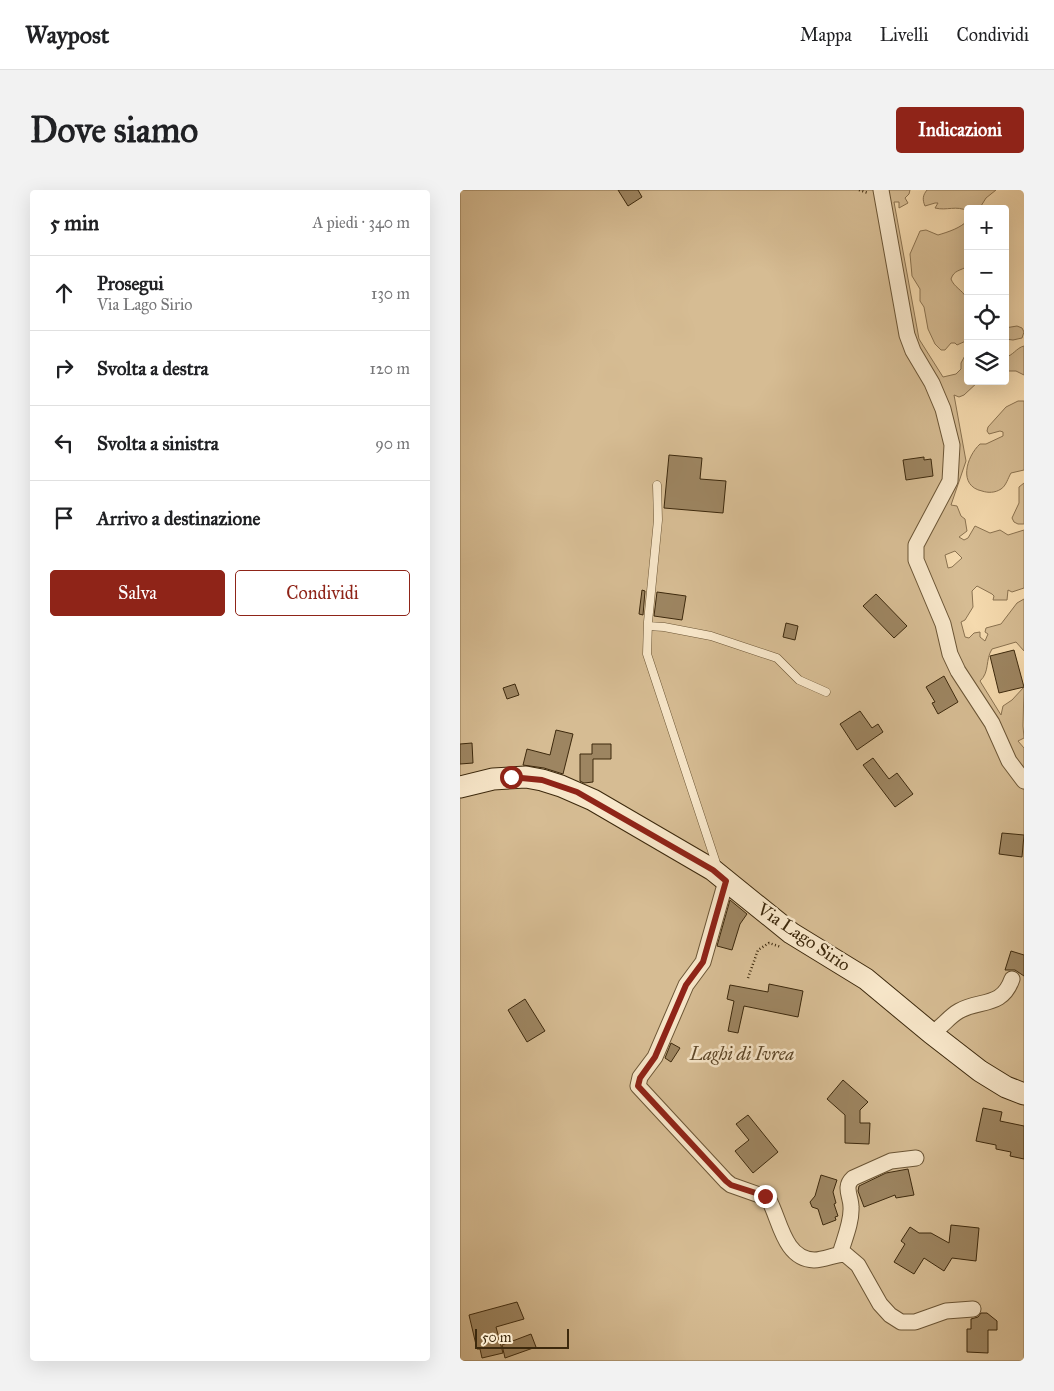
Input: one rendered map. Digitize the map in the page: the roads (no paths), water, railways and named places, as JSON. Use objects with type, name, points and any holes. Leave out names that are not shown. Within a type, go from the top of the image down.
[{"type":"main road","name":"Via Lago Sirio","points":[[460,786],[511,777],[542,780],[593,800],[719,874],[791,933],[866,979],[980,1071],[1006,1087],[1024,1094]]},
{"type":"street","points":[[881,190],[907,335],[943,409],[952,445],[950,480],[916,545],[916,560],[943,624],[950,654],[958,671],[992,723],[1009,762],[1024,781]]},
{"type":"street","points":[[719,874],[703,962],[686,985],[655,1057],[642,1074],[638,1086],[679,1125],[726,1181],[731,1185],[765,1196],[769,1200],[785,1240],[802,1257],[823,1260],[846,1251]]},
{"type":"street","points":[[931,1033],[938,1030],[957,1012],[992,1002],[1008,989],[1012,979]]},
{"type":"street","points":[[916,1158],[890,1161],[848,1182],[851,1207],[845,1254],[858,1265],[876,1299],[890,1315],[901,1322],[915,1322],[946,1311],[972,1309]]},
{"type":"street","points":[[769,1200],[786,1202]]},
{"type":"lane","points":[[656,485],[658,520],[647,654],[719,874]]},
{"type":"lane","points":[[648,626],[664,627],[711,636],[777,658],[799,680],[826,692]]},
{"type":"park label","name":"Laghi di Ivrea","points":[[742,1054]]}]
